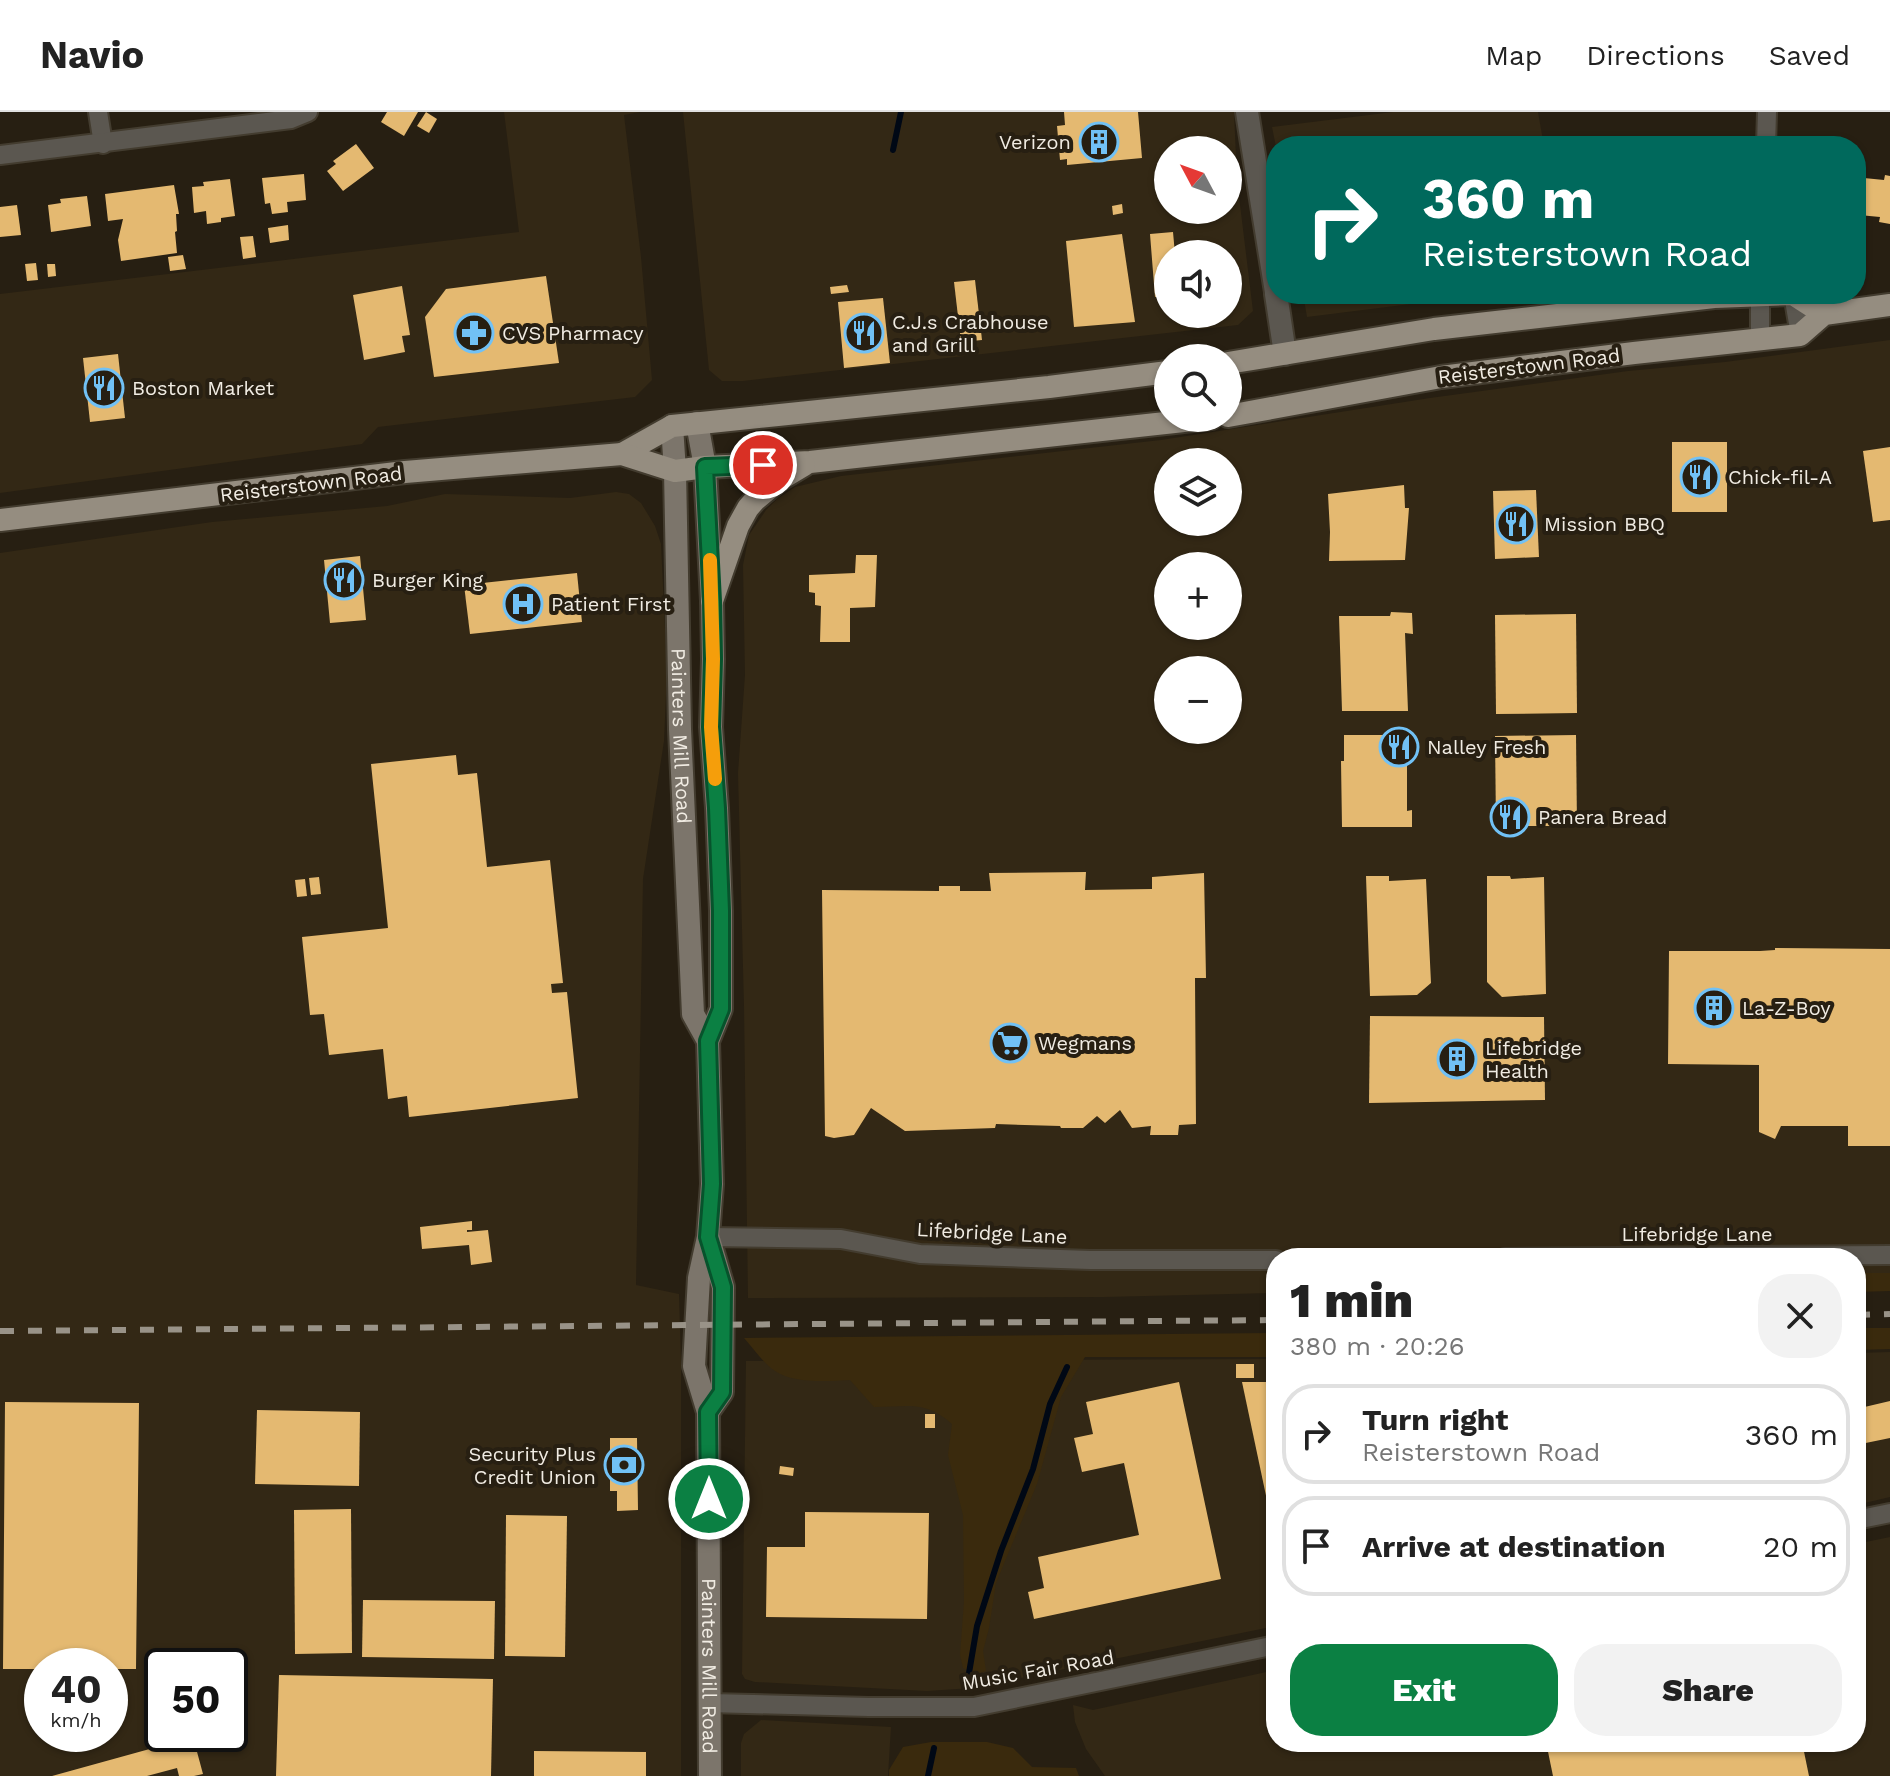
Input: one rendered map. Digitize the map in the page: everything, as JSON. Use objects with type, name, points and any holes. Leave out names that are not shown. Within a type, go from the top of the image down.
[{"type":"main road","points":[[1242,361],[1434,329],[1653,304]]},
{"type":"main road","points":[[1808,304],[1824,314]]},
{"type":"main road","points":[[1800,335],[1824,314],[1890,305]]},
{"type":"main road","name":"Reisterstown Road","points":[[1242,413],[1441,377],[1800,335]]},
{"type":"main road","name":"Reisterstown Road","points":[[622,454],[672,426],[1154,374]]},
{"type":"main road","name":"Painters Mill Road","points":[[697,423],[705,467],[712,601],[711,714],[721,911],[721,1009],[708,1041],[712,1184],[708,1237],[699,1278],[694,1366],[708,1412],[710,1776]]},
{"type":"main road","name":"Reisterstown Road","points":[[0,520],[405,472],[622,454],[675,471],[810,462],[1154,424]]},
{"type":"main road","name":"Painters Mill Road","points":[[672,426],[680,729],[693,1014],[708,1041]]},
{"type":"main road","points":[[712,601],[738,526],[748,508],[779,480],[810,462]]},
{"type":"street","points":[[98,112],[103,144]]},
{"type":"street","points":[[0,155],[291,119],[308,112]]},
{"type":"street","points":[[1247,112],[1266,231]]},
{"type":"street","points":[[1767,112],[1768,136]]},
{"type":"street","points":[[1278,304],[1285,354]]},
{"type":"street","points":[[1760,304],[1760,340]]},
{"type":"street","points":[[1795,304],[1800,335]]},
{"type":"street","name":"Lifebridge Lane","points":[[708,1237],[841,1239],[920,1254],[1090,1260],[1266,1260]]},
{"type":"street","name":"Lifebridge Lane","points":[[1866,1255],[1890,1255]]},
{"type":"street","points":[[1866,1518],[1890,1513]]},
{"type":"street","name":"Music Fair Road","points":[[709,1703],[974,1707],[1266,1647]]},
{"type":"shaded area","points":[[504,112],[640,112],[624,115],[652,380],[635,397],[378,427],[362,444],[0,493],[0,294],[519,232]]},
{"type":"shaded area","points":[[683,112],[1234,112],[1235,136],[1154,136],[1154,224],[1242,224],[1242,221],[1253,311],[1242,321],[1242,240],[1154,240],[1154,328],[1211,328],[722,381],[709,370]]},
{"type":"shaded area","points":[[1393,112],[1538,112],[1542,136],[1274,136],[1272,127]]},
{"type":"shaded area","points":[[1305,304],[1411,304],[1307,317]]},
{"type":"shaded area","points":[[1890,340],[1890,1284],[1866,1285],[1866,1248],[1266,1248],[1266,1293],[748,1298],[738,773],[745,675],[743,565],[749,535],[766,510],[795,487],[841,476],[1212,432],[1242,432],[1242,427],[1430,398]]},
{"type":"shaded area","points":[[616,492],[629,494],[641,503],[655,526],[661,544],[667,672],[664,741],[643,879],[636,1285],[679,1294],[681,1776],[0,1776],[0,553],[212,522],[387,506],[445,494],[570,498]]},
{"type":"shaded area","points":[[1866,1273],[1890,1273],[1890,1291],[1866,1292]]},
{"type":"shaded area","points":[[1866,1328],[1890,1328],[1890,1349],[1866,1350]]},
{"type":"shaded area","points":[[1266,1333],[1266,1357],[1085,1357],[1061,1397],[1037,1484],[996,1583],[983,1651],[986,1671],[975,1674],[963,1668],[960,1655],[964,1601],[963,1515],[948,1455],[952,1424],[924,1408],[874,1407],[850,1380],[811,1381],[783,1375],[766,1364],[744,1338]]},
{"type":"shaded area","points":[[1890,1352],[1890,1497],[1866,1503],[1866,1353]]},
{"type":"shaded area","points":[[1266,1359],[1266,1628],[972,1688],[927,1691],[745,1679],[742,1674],[746,1361]]},
{"type":"shaded area","points":[[1890,1537],[1890,1776],[1105,1776],[1086,1749],[1075,1722],[1073,1705],[1093,1710],[1266,1672],[1266,1752],[1866,1752],[1866,1542]]},
{"type":"shaded area","points":[[761,1720],[891,1727],[888,1776],[741,1776],[744,1734]]},
{"type":"shaded area","points":[[931,1742],[987,1742],[1013,1748],[1032,1767],[1076,1768],[1079,1776],[889,1776],[889,1770],[903,1747]]},
{"type":"building","points":[[387,112],[418,112],[404,136],[381,122]]},
{"type":"building","points":[[426,112],[437,119],[429,133],[417,126]]},
{"type":"building","name":"Verizon","points":[[1064,112],[1138,112],[1142,158],[1067,165],[1067,159],[1060,160],[1057,126],[1065,125]]},
{"type":"building","points":[[356,144],[374,168],[343,191],[327,171],[336,164],[333,161]]},
{"type":"building","points":[[304,174],[306,200],[287,202],[288,212],[272,214],[270,203],[265,204],[262,178]]},
{"type":"building","points":[[1885,175],[1890,176],[1890,224],[1879,222],[1880,217],[1866,216],[1866,178],[1884,180]]},
{"type":"building","points":[[230,179],[235,216],[207,224],[206,211],[194,213],[192,187],[204,186],[203,182]]},
{"type":"building","points":[[174,185],[179,214],[176,214],[175,232],[177,253],[121,261],[118,240],[123,219],[108,221],[105,194]]},
{"type":"building","points":[[87,196],[91,226],[51,232],[48,205],[61,203],[60,199]]},
{"type":"building","points":[[1122,204],[1123,213],[1113,215],[1112,206]]},
{"type":"building","points":[[17,205],[21,235],[0,237],[0,207]]},
{"type":"building","points":[[288,225],[289,240],[270,243],[268,228]]},
{"type":"building","points":[[1173,232],[1174,240],[1154,240],[1154,284],[1150,234]]},
{"type":"building","points":[[1122,234],[1135,322],[1074,327],[1066,241]]},
{"type":"building","points":[[253,236],[256,257],[243,259],[240,237]]},
{"type":"building","points":[[183,255],[186,269],[170,271],[168,257]]},
{"type":"building","points":[[36,263],[38,280],[27,281],[25,264]]},
{"type":"building","points":[[47,264],[55,264],[56,276],[48,277]]},
{"type":"building","name":"CVS Pharmacy","points":[[546,276],[559,363],[434,377],[425,317],[446,289]]},
{"type":"building","points":[[975,280],[982,340],[961,342],[954,282]]},
{"type":"building","points":[[847,285],[849,292],[831,294],[830,287]]},
{"type":"building","points":[[402,286],[410,335],[402,336],[405,352],[364,360],[353,295]]},
{"type":"building","name":"C.J.s Crabhouse and Grill","points":[[883,298],[890,363],[844,368],[838,302]]},
{"type":"building","name":"Boston Market","points":[[118,354],[125,418],[90,422],[83,358]]},
{"type":"building","name":"Chick-fil-A","points":[[1672,442],[1727,442],[1727,512],[1672,512]]},
{"type":"building","points":[[1890,447],[1890,520],[1873,522],[1863,451]]},
{"type":"building","points":[[1404,485],[1405,508],[1409,508],[1405,560],[1329,561],[1328,494]]},
{"type":"building","name":"Mission BBQ","points":[[1536,490],[1539,557],[1495,559],[1493,491]]},
{"type":"building","points":[[856,555],[877,555],[875,607],[850,608],[850,642],[820,642],[821,606],[815,605],[815,593],[809,592],[809,575],[855,573]]},
{"type":"building","name":"Burger King","points":[[360,556],[366,620],[330,623],[324,560]]},
{"type":"building","name":"Patient First","points":[[577,573],[582,622],[470,634],[464,585]]},
{"type":"building","points":[[1391,612],[1412,613],[1413,634],[1405,633],[1408,711],[1342,711],[1339,616],[1390,616]]},
{"type":"building","points":[[1576,614],[1577,713],[1496,714],[1495,615]]},
{"type":"building","points":[[1344,735],[1410,737],[1407,811],[1412,810],[1412,827],[1342,827],[1341,761],[1344,761]]},
{"type":"building","points":[[1576,735],[1577,826],[1496,826],[1495,736]]},
{"type":"building","points":[[456,755],[458,775],[477,773],[487,867],[550,860],[563,983],[551,984],[552,993],[567,992],[578,1098],[409,1117],[407,1096],[388,1099],[383,1049],[329,1055],[324,1014],[310,1015],[302,937],[388,928],[371,764]]},
{"type":"building","name":"Wegmans","points":[[1086,872],[1085,890],[1152,889],[1152,877],[1204,873],[1206,978],[1195,978],[1196,1124],[1179,1125],[1178,1135],[1150,1135],[1151,1126],[1132,1128],[1120,1110],[1105,1123],[1097,1116],[1083,1128],[996,1124],[995,1128],[905,1131],[871,1108],[854,1135],[825,1136],[822,890],[939,891],[939,886],[960,886],[960,891],[991,891],[989,873]]},
{"type":"building","points":[[1366,876],[1389,876],[1389,881],[1426,879],[1431,983],[1417,995],[1370,996]]},
{"type":"building","points":[[1487,876],[1510,876],[1511,879],[1544,877],[1546,994],[1502,997],[1487,982]]},
{"type":"building","points":[[319,877],[321,894],[311,895],[309,878]]},
{"type":"building","points":[[305,879],[307,896],[297,897],[295,880]]},
{"type":"building","points":[[1775,948],[1890,949],[1890,1146],[1848,1146],[1848,1126],[1781,1126],[1775,1139],[1759,1132],[1759,1065],[1668,1064],[1669,951],[1760,951]]},
{"type":"building","name":"Lifebridge Health","points":[[1370,1016],[1544,1017],[1545,1100],[1369,1103]]},
{"type":"building","points":[[472,1221],[472,1230],[467,1232],[488,1230],[492,1262],[471,1265],[469,1245],[422,1249],[420,1227]]},
{"type":"building","points":[[1236,1364],[1254,1364],[1254,1378],[1236,1378]]},
{"type":"building","points":[[1179,1382],[1221,1579],[1034,1619],[1028,1592],[1044,1588],[1038,1557],[1139,1535],[1124,1463],[1082,1472],[1074,1438],[1093,1434],[1086,1402]]},
{"type":"building","points":[[1242,1382],[1266,1382],[1266,1496]]},
{"type":"building","points":[[1890,1401],[1890,1438],[1866,1443],[1866,1407]]},
{"type":"building","points":[[5,1402],[139,1403],[136,1669],[128,1669],[128,1648],[24,1648],[24,1669],[3,1669]]},
{"type":"building","points":[[257,1410],[360,1412],[359,1486],[255,1484]]},
{"type":"building","points":[[925,1414],[935,1414],[935,1428],[925,1428]]},
{"type":"building","name":"Security Plus Credit Union","points":[[610,1438],[637,1438],[638,1510],[617,1511],[617,1491],[610,1491]]},
{"type":"building","points":[[780,1466],[794,1468],[793,1476],[779,1474]]},
{"type":"building","points":[[351,1509],[352,1653],[295,1654],[294,1510]]},
{"type":"building","points":[[805,1512],[929,1513],[927,1619],[766,1617],[767,1547],[805,1547]]},
{"type":"building","points":[[506,1515],[567,1516],[565,1657],[505,1656]]},
{"type":"building","points":[[363,1600],[495,1601],[494,1659],[362,1657]]},
{"type":"building","points":[[279,1675],[493,1679],[491,1776],[276,1776]]},
{"type":"building","points":[[144,1751],[197,1752],[203,1774],[179,1776],[177,1768],[147,1776],[52,1776]]},
{"type":"building","points":[[534,1751],[646,1752],[646,1776],[534,1776]]},
{"type":"building","points":[[1548,1752],[1804,1752],[1809,1776],[1553,1776]]},
{"type":"waterway","points":[[893,150],[901,112]]},
{"type":"waterway","points":[[969,1673],[977,1626],[1001,1551],[1033,1469],[1050,1404],[1067,1367]]},
{"type":"waterway","points":[[928,1776],[934,1748]]},
{"type":"railway","points":[[1866,1315],[1890,1314]]},
{"type":"railway","points":[[0,1331],[1266,1320]]},
{"type":"slow traffic","points":[[710,560],[713,659],[711,727],[715,779]]},
{"type":"place","name":"Verizon","points":[[1099,142]]},
{"type":"place","name":"CVS Pharmacy","points":[[474,333]]},
{"type":"place","name":"C.J.s Crabhouse and Grill","points":[[864,333]]},
{"type":"place","name":"Boston Market","points":[[104,388]]},
{"type":"place","name":"Chick-fil-A","points":[[1700,477]]},
{"type":"place","name":"Mission BBQ","points":[[1516,524]]},
{"type":"place","name":"Burger King","points":[[344,580]]},
{"type":"place","name":"Patient First","points":[[523,604]]},
{"type":"place","name":"Nalley Fresh","points":[[1399,747]]},
{"type":"place","name":"Panera Bread","points":[[1510,817]]},
{"type":"place","name":"La-Z-Boy","points":[[1714,1008]]},
{"type":"place","name":"Wegmans","points":[[1010,1043]]},
{"type":"place","name":"Lifebridge Health","points":[[1457,1059]]},
{"type":"place","name":"Security Plus Credit Union","points":[[624,1465]]},
{"type":"route","points":[[709,1499],[708,1412],[722,1392],[723,1287],[708,1237],[712,1184],[708,1041],[721,1009],[721,911],[711,727],[712,601],[705,467],[763,465]]}]
